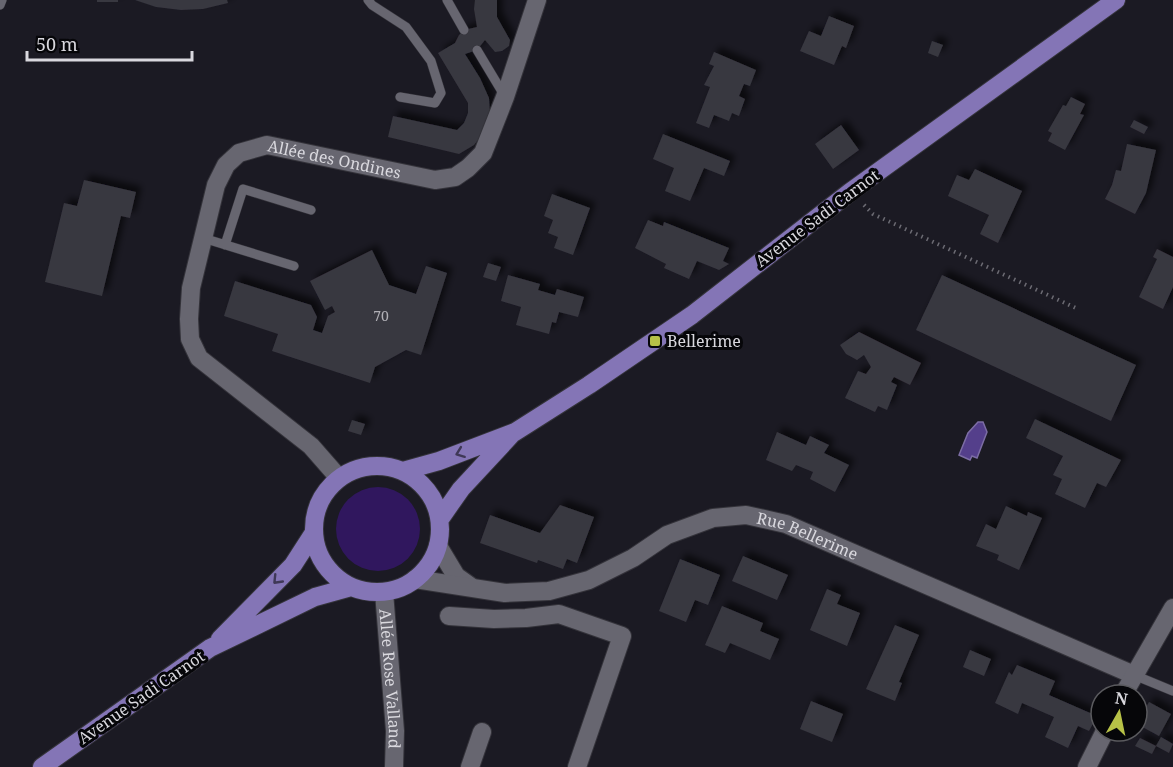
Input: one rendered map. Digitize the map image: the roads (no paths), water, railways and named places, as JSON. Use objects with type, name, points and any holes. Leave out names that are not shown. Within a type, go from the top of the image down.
[{"type":"main road","name":"Avenue Sadi Carnot","points":[[403,471],[440,461],[515,432],[674,328],[850,192],[1116,0]]},
{"type":"main road","name":"Avenue Sadi Carnot","points":[[440,519],[461,489],[515,432]]},
{"type":"main road","points":[[370,466],[387,466],[403,471],[417,479],[428,490],[436,504],[440,519],[438,546],[430,565],[415,579],[400,588],[384,592],[367,592],[351,587],[336,578],[325,566],[317,551],[313,534],[314,518],[319,502],[327,489],[339,478],[354,470],[370,466]]},
{"type":"main road","name":"Avenue Sadi Carnot","points":[[210,648],[292,565],[313,534]]},
{"type":"main road","name":"Avenue Sadi Carnot","points":[[42,767],[210,648],[315,597],[351,587]]},
{"type":"street","name":"Allée des Ondines","points":[[339,478],[311,446],[199,358],[190,339],[191,288],[216,185],[226,165],[239,153],[267,145],[435,180],[455,177],[483,153],[506,97],[537,0]]},
{"type":"street","name":"Rue Bellerime","points":[[415,579],[505,593],[549,591],[589,580],[633,558],[667,535],[713,518],[746,515],[786,524],[1134,675]]},
{"type":"street","points":[[438,546],[456,576],[474,588]]},
{"type":"street","name":"Allée Rose Valland","points":[[384,592],[395,731],[394,767]]},
{"type":"street","points":[[1130,683],[1173,608]]},
{"type":"street","points":[[449,615],[494,619],[559,614],[622,636],[577,767]]},
{"type":"street","points":[[470,767],[482,732]]},
{"type":"street","points":[[1087,767],[1099,743]]},
{"type":"lane","points":[[0,6],[2,0]]},
{"type":"lane","points":[[368,0],[406,27],[431,61],[441,93],[435,103],[400,97]]},
{"type":"lane","points":[[447,0],[464,30]]},
{"type":"lane","points":[[477,50],[506,97]]},
{"type":"lane","points":[[225,245],[243,189],[311,210]]},
{"type":"lane","points":[[203,238],[294,266]]},
{"type":"lane","points":[[1134,675],[1173,691]]},
{"type":"place","name":"Bellerime","points":[[655,341]]}]
